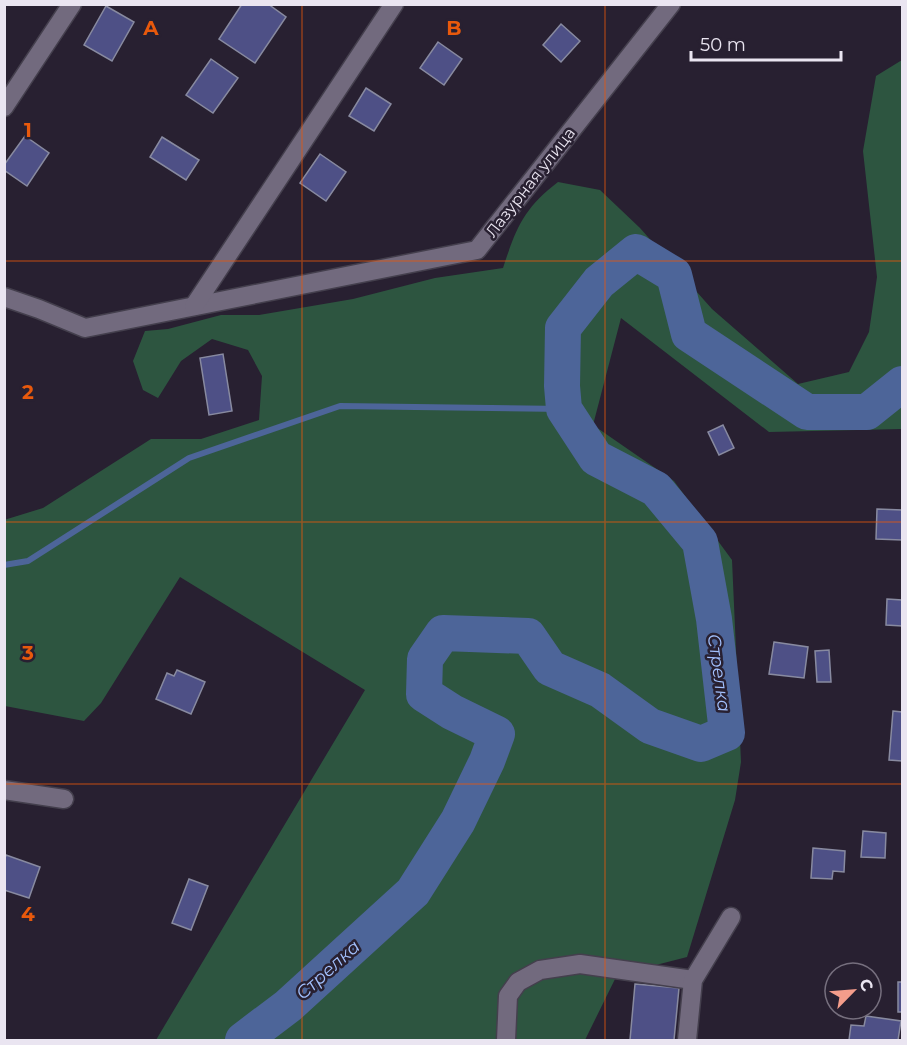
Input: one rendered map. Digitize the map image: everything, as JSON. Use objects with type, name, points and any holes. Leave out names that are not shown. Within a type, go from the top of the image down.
[{"type":"street","points":[[4,106],[72,4]]},
{"type":"street","points":[[196,305],[394,4]]},
{"type":"street","name":"Лазурная улица","points":[[4,297],[85,328],[477,249],[671,4]]},
{"type":"street","points":[[4,790],[64,799]]},
{"type":"street","points":[[687,1041],[693,980],[731,917]]},
{"type":"street","points":[[506,1041],[508,996],[518,982],[540,970],[580,964],[693,980]]},
{"type":"green space","points":[[902,60],[902,429],[769,432],[621,318],[593,425],[674,481],[732,560],[741,762],[735,800],[687,957],[617,975],[585,1040],[156,1040],[365,690],[180,577],[101,703],[84,721],[5,706],[4,520],[43,508],[151,439],[201,439],[259,420],[262,376],[248,350],[212,339],[181,361],[158,398],[143,390],[133,361],[145,331],[168,329],[221,315],[259,315],[353,299],[435,278],[503,268],[512,241],[529,210],[558,182],[600,190],[640,228],[712,309],[798,384],[849,372],[869,332],[877,277],[863,151],[876,76]]},
{"type":"building","points":[[242,4],[268,4],[286,17],[255,63],[219,39]]},
{"type":"building","points":[[106,6],[134,22],[112,61],[84,45]]},
{"type":"building","points":[[561,24],[580,41],[561,62],[543,45]]},
{"type":"building","points":[[438,42],[462,59],[444,85],[420,68]]},
{"type":"building","points":[[211,59],[238,78],[213,113],[186,95]]},
{"type":"building","points":[[366,88],[391,104],[374,131],[349,116]]},
{"type":"building","points":[[25,136],[49,153],[27,186],[4,170],[4,165]]},
{"type":"building","points":[[162,137],[199,160],[186,180],[150,157]]},
{"type":"building","points":[[320,154],[346,172],[326,201],[300,183]]},
{"type":"building","points":[[223,354],[232,411],[209,415],[200,358]]},
{"type":"building","points":[[723,425],[734,448],[719,455],[708,432]]},
{"type":"building","points":[[877,509],[902,510],[902,540],[876,539]]},
{"type":"building","points":[[887,599],[902,600],[902,626],[886,625]]},
{"type":"building","points":[[774,642],[808,647],[804,678],[769,674]]},
{"type":"building","points":[[829,650],[831,682],[817,682],[815,651]]},
{"type":"building","points":[[177,670],[205,682],[191,714],[156,699],[167,673],[174,676]]},
{"type":"building","points":[[893,711],[902,712],[902,761],[889,760]]},
{"type":"building","points":[[863,831],[886,833],[885,858],[861,857]]},
{"type":"building","points":[[813,848],[845,851],[844,872],[833,871],[832,879],[811,878]]},
{"type":"building","points":[[6,855],[40,867],[29,898],[4,890]]},
{"type":"building","points":[[189,879],[208,886],[191,930],[172,923]]},
{"type":"building","points":[[898,982],[902,982],[902,1012],[898,1012]]},
{"type":"building","points":[[635,984],[679,988],[674,1040],[630,1040]]},
{"type":"building","points":[[883,1018],[901,1021],[898,1040],[849,1040],[851,1025],[864,1026],[865,1021],[883,1021]]},
{"type":"waterway","name":"Стрелка","points":[[243,1040],[288,1006],[413,892],[458,821],[487,761],[497,734],[452,712],[424,694],[425,659],[443,633],[528,636],[550,668],[600,690],[650,726],[701,744],[727,733],[714,619],[700,542],[656,489],[596,458],[564,409],[563,328],[599,282],[636,252],[674,275],[689,334],[807,412],[867,412],[902,384]]},
{"type":"waterway","points":[[4,565],[28,561],[189,458],[340,406],[564,409]]}]
